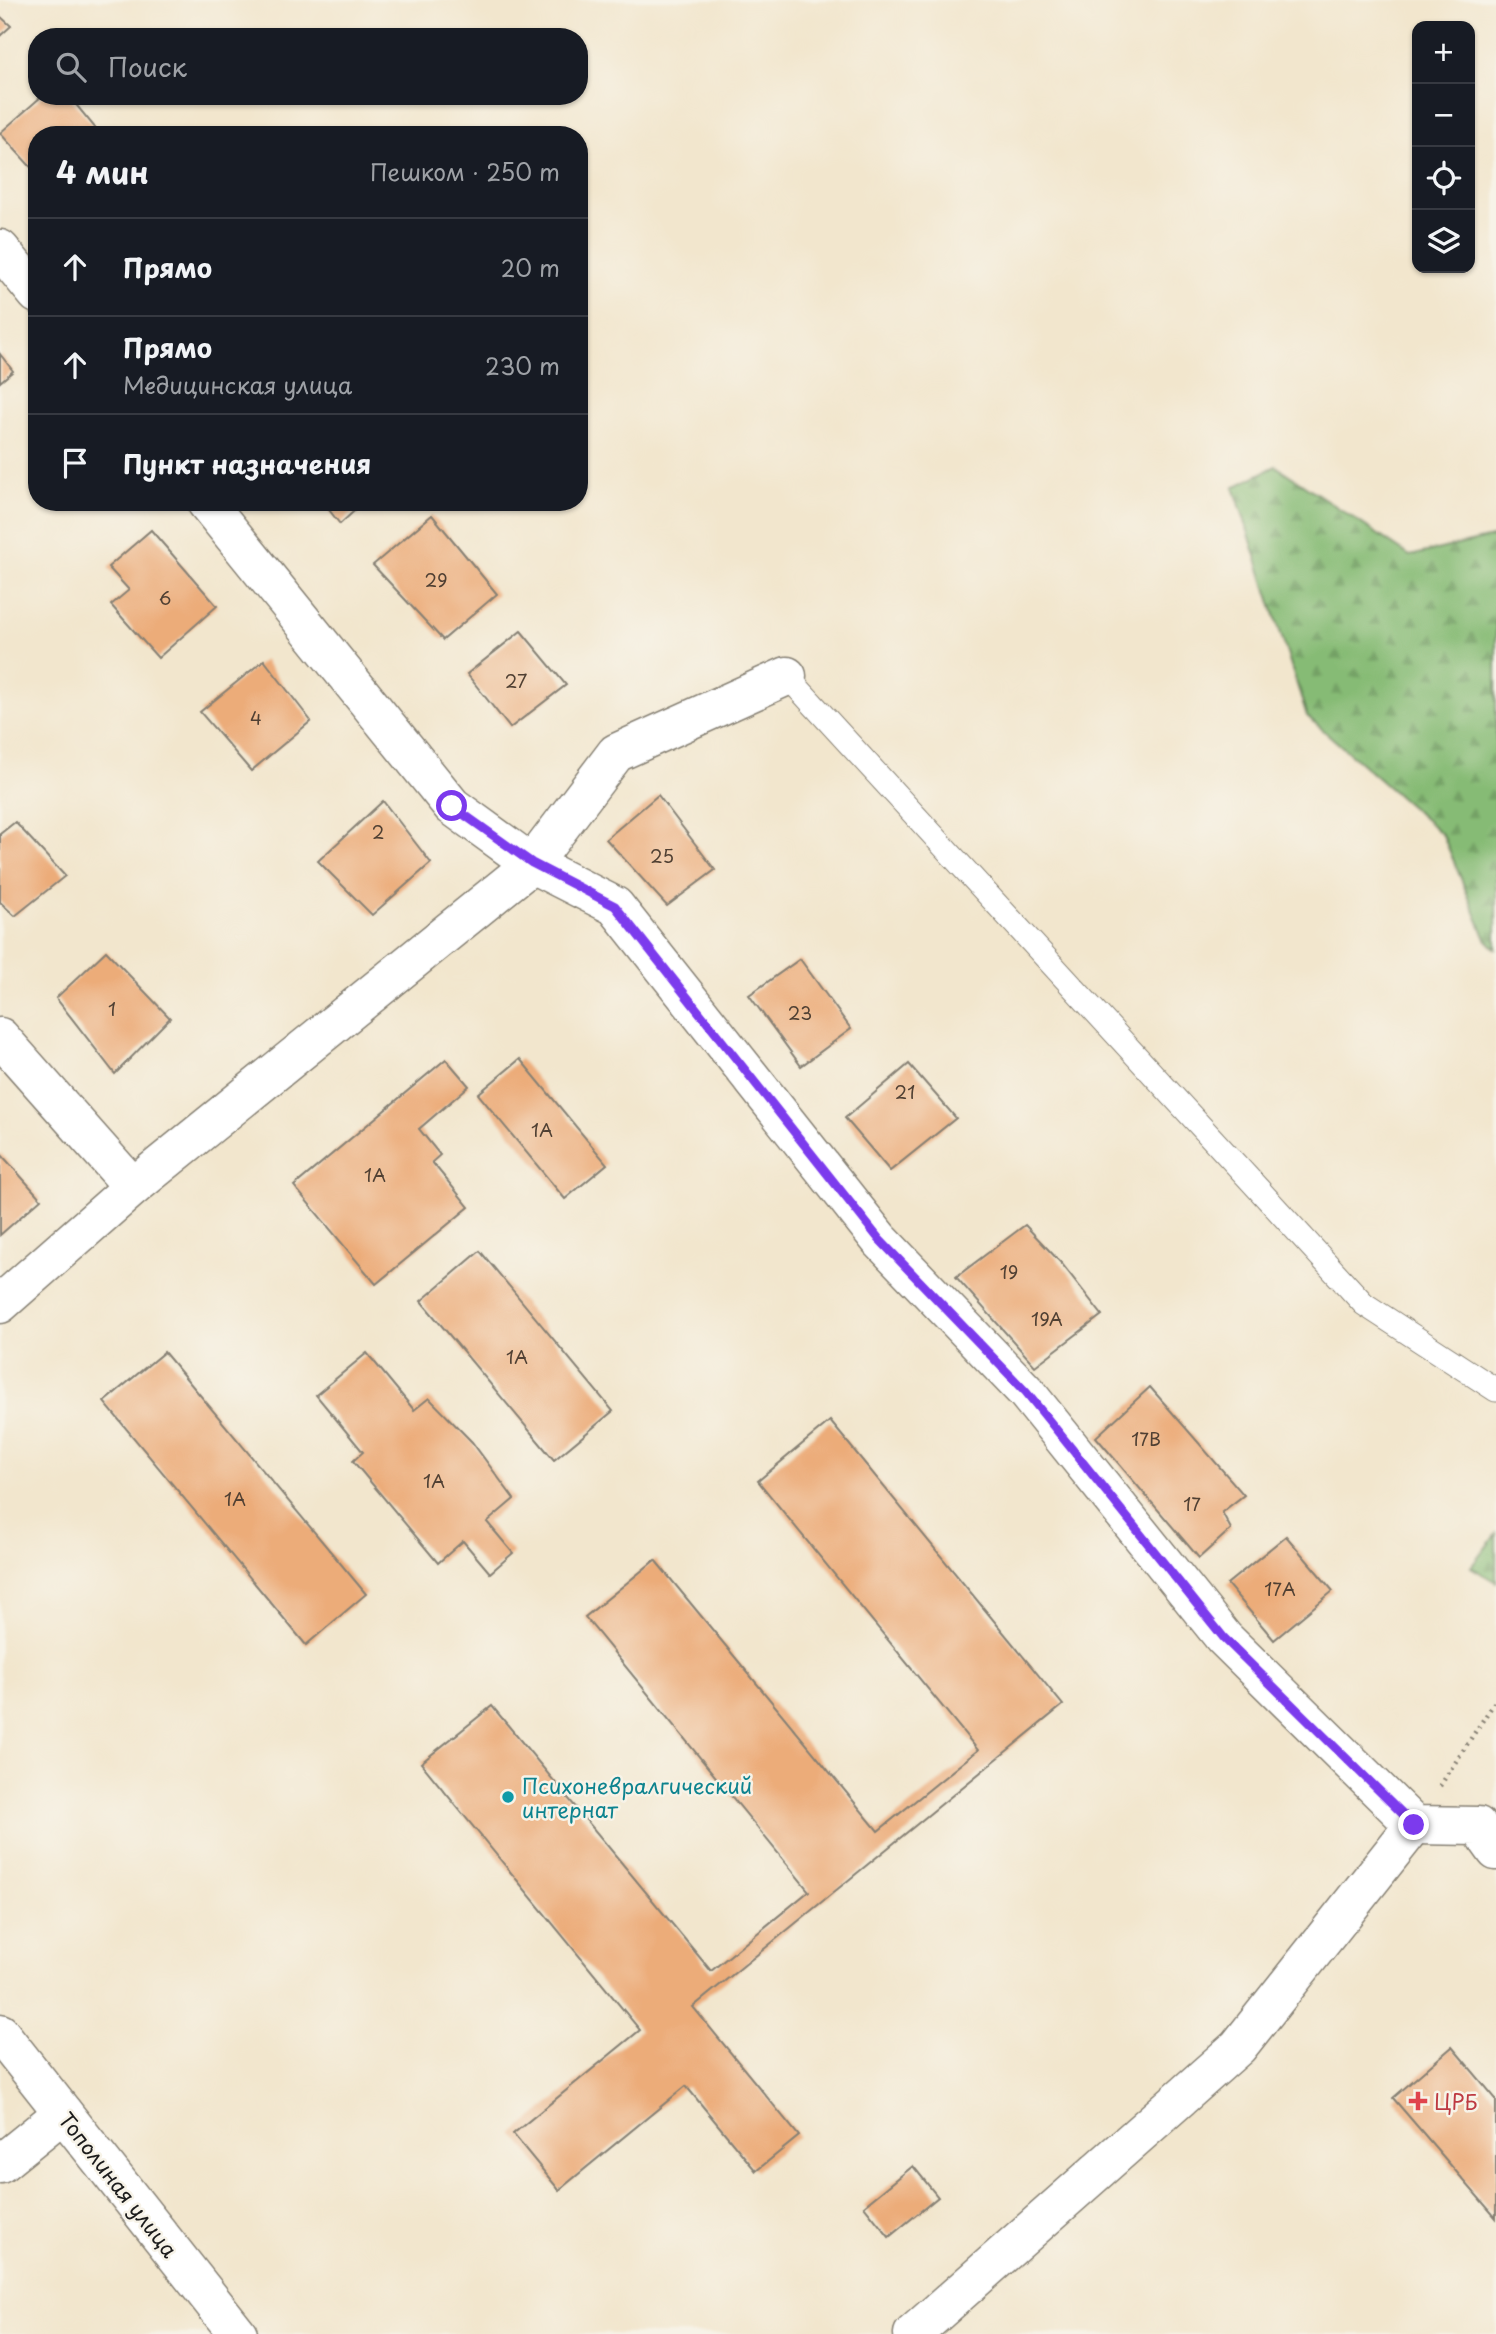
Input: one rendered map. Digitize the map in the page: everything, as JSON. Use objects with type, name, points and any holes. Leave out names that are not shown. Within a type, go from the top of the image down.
[{"type":"street","points":[[0,248],[28,283]]},
{"type":"street","points":[[213,511],[452,806],[532,863],[615,906],[879,1239],[1026,1392],[1224,1638],[1414,1825],[1478,1826],[1496,1851]]},
{"type":"street","points":[[0,1304],[134,1187],[532,863],[616,753],[787,676]]},
{"type":"street","points":[[0,1037],[134,1187]]},
{"type":"street","points":[[913,2334],[1238,2047],[1414,1825]]},
{"type":"street","name":"Тополиная улица","points":[[0,2033],[238,2334]]},
{"type":"street","points":[[0,2164],[63,2113]]},
{"type":"lane","points":[[787,676],[1364,1304],[1496,1390]]},
{"type":"path","points":[[1414,1825],[1496,1700]]},
{"type":"green space","points":[[1276,466],[1410,556],[1496,536],[1496,949],[1486,939],[1443,835],[1307,716],[1234,487]]},
{"type":"green space","points":[[1496,1534],[1496,1582],[1471,1567]]},
{"type":"building","points":[[0,16],[11,26],[0,36]]},
{"type":"building","points":[[32,105],[76,105],[94,126],[28,126],[28,164],[0,133]]},
{"type":"building","points":[[0,354],[13,371],[0,382]]},
{"type":"building","points":[[330,511],[354,511],[340,524]]},
{"type":"building","points":[[432,515],[497,594],[443,640],[373,565]]},
{"type":"building","points":[[151,530],[217,606],[158,658],[111,605],[129,590],[108,567]]},
{"type":"building","points":[[521,631],[566,685],[510,728],[467,674]]},
{"type":"building","points":[[264,660],[311,721],[251,771],[200,712]]},
{"type":"building","points":[[658,795],[715,870],[667,906],[606,839]]},
{"type":"building","points":[[383,801],[431,863],[372,915],[318,861]]},
{"type":"building","points":[[15,822],[65,876],[15,916],[0,902],[0,834]]},
{"type":"building","points":[[106,951],[170,1018],[115,1074],[56,998]]},
{"type":"building","points":[[800,959],[851,1029],[801,1066],[749,995]]},
{"type":"building","points":[[446,1059],[469,1086],[419,1129],[440,1155],[432,1162],[469,1207],[376,1284],[294,1186]]},
{"type":"building","points":[[520,1059],[607,1164],[565,1199],[478,1094]]},
{"type":"building","points":[[909,1064],[956,1118],[890,1171],[845,1118]]},
{"type":"building","points":[[0,1153],[41,1199],[0,1235]]},
{"type":"building","points":[[1025,1225],[1062,1264],[1102,1315],[1035,1366],[956,1277]]},
{"type":"building","points":[[480,1251],[613,1411],[554,1460],[421,1301]]},
{"type":"building","points":[[164,1352],[366,1594],[306,1645],[104,1402]]},
{"type":"building","points":[[367,1353],[414,1410],[429,1398],[472,1442],[514,1499],[487,1522],[513,1553],[490,1573],[463,1541],[438,1563],[353,1461],[363,1452],[316,1395]]},
{"type":"building","points":[[1150,1387],[1244,1495],[1222,1512],[1231,1529],[1199,1558],[1096,1437]]},
{"type":"building","name":"Психоневралгический интернат","points":[[830,1421],[1063,1705],[693,2007],[799,2136],[756,2171],[686,2086],[559,2190],[513,2134],[640,2030],[421,1763],[492,1706],[711,1971],[809,1891],[585,1617],[655,1560],[878,1831],[978,1750],[758,1481]]},
{"type":"building","points":[[1286,1536],[1333,1591],[1274,1640],[1227,1584]]},
{"type":"building","points":[[1452,2047],[1496,2099],[1496,2218],[1393,2098]]},
{"type":"building","points":[[913,2166],[938,2197],[889,2237],[864,2206]]},
{"type":"place","name":"Психоневралгический интернат","points":[[508,1797]]},
{"type":"place","name":"ЦРБ","points":[[1418,2101]]},
{"type":"route","points":[[452,806],[532,863],[615,906],[879,1239],[1026,1392],[1224,1638],[1414,1825]]}]
